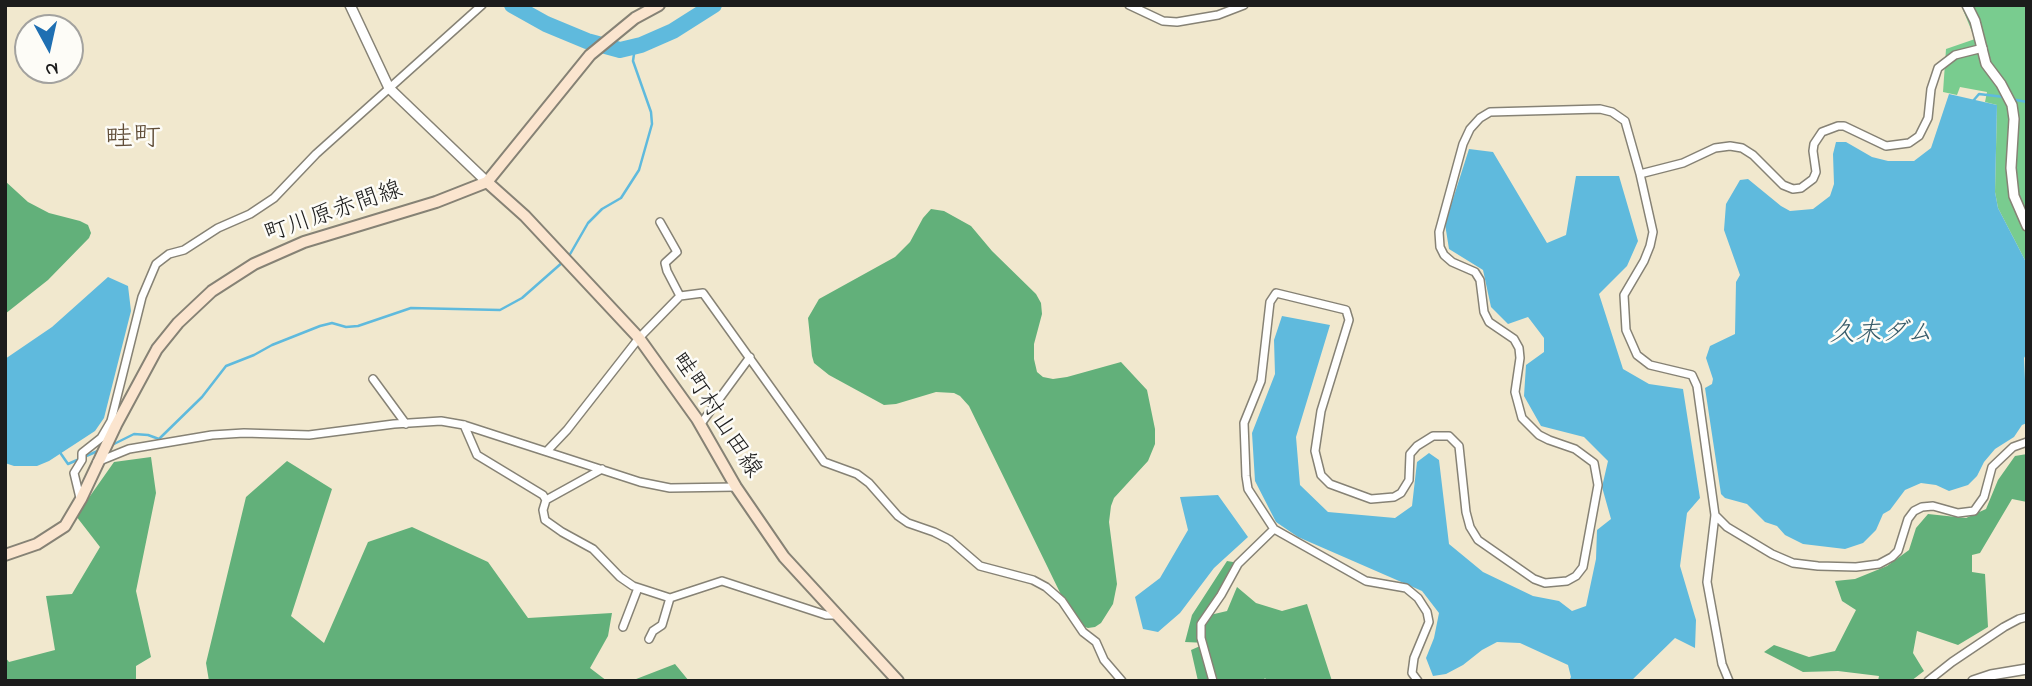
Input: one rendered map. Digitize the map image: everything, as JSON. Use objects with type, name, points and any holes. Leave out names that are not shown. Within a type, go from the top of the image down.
[{"type":"main road","name":"町川原赤間線","points":[[5,555],[37,544],[58,532],[71,518],[157,349],[178,323],[212,291],[254,264],[304,242],[436,202],[487,182],[590,55],[635,18],[659,5]]},
{"type":"main road","name":"畦町村山田線","points":[[487,182],[525,216],[639,338],[700,425],[736,487],[784,557],[898,681]]},
{"type":"street","points":[[350,5],[389,88],[487,182]]},
{"type":"street","points":[[81,499],[74,473],[82,460],[82,453],[101,438],[111,421],[142,297],[156,264],[169,254],[184,250],[274,198],[316,153],[482,5]]},
{"type":"street","points":[[1129,5],[1163,21],[1177,22],[1218,15],[1244,5]]},
{"type":"street","points":[[1967,5],[1975,21],[1986,64],[2001,84],[2011,105],[2014,118],[2011,168],[2014,196],[2027,226]]},
{"type":"street","points":[[1640,174],[1683,163],[1715,148],[1730,146],[1742,148],[1753,155],[1783,185],[1793,189],[1801,188],[1813,179],[1816,172],[1814,144],[1822,132],[1844,126],[1886,146],[1909,143],[1919,135],[1928,118],[1931,89],[1938,68],[1955,55],[1983,48]]},
{"type":"street","points":[[1418,681],[1412,673],[1414,658],[1429,622],[1427,612],[1418,598],[1406,587],[1366,581],[1274,529],[1248,489],[1244,424],[1261,382],[1270,302],[1276,293],[1346,310],[1349,320],[1321,411],[1315,451],[1321,475],[1329,484],[1371,499],[1394,497],[1401,493],[1409,481],[1410,454],[1417,446],[1433,436],[1449,436],[1459,446],[1466,512],[1478,540],[1534,579],[1545,583],[1567,581],[1576,576],[1583,567],[1598,485],[1594,463],[1575,449],[1539,435],[1522,418],[1515,392],[1519,348],[1514,339],[1489,322],[1484,312],[1480,280],[1468,267],[1452,262],[1444,256],[1439,232],[1463,144],[1470,129],[1480,118],[1490,112],[1600,109],[1612,112],[1625,121],[1631,136],[1653,232],[1644,261],[1624,295],[1626,330],[1637,355],[1643,360],[1650,365],[1692,375],[1697,386],[1715,515],[1707,582],[1722,664],[1729,681]]},
{"type":"street","points":[[660,222],[677,252],[665,263],[680,296]]},
{"type":"street","points":[[547,451],[567,430],[639,338],[680,296],[703,293],[824,463],[857,474],[869,482],[898,516],[908,523],[950,540],[980,566],[1033,580],[1046,587],[1062,601],[1083,632],[1096,642],[1104,660],[1122,681]]},
{"type":"street","points":[[700,425],[750,357]]},
{"type":"street","points":[[373,379],[406,424]]},
{"type":"street","points":[[97,463],[129,449],[212,435],[309,435],[441,421],[464,425],[640,482],[670,488],[736,487]]},
{"type":"street","points":[[464,425],[477,455],[533,488],[546,500]]},
{"type":"street","points":[[1715,515],[1727,527],[1772,554],[1793,563],[1856,567],[1878,564],[1898,551],[1908,519],[1914,511],[1933,506],[1958,513],[1973,511],[1984,496],[1992,467],[2013,447],[2027,442]]},
{"type":"street","points":[[602,469],[546,500],[543,510],[545,520],[593,549],[620,577],[638,588],[670,598],[722,581],[826,615],[835,615]]},
{"type":"street","points":[[1213,681],[1200,638],[1201,624],[1242,559],[1274,529]]},
{"type":"street","points":[[623,627],[638,588]]},
{"type":"street","points":[[649,639],[653,631],[662,625],[670,598]]},
{"type":"street","points":[[1928,681],[2004,627],[2027,617]]},
{"type":"street","points":[[1973,681],[1991,674],[2027,669]]},
{"type":"green space","points":[[1961,5],[2027,5],[2027,264],[1998,208],[1995,192],[1997,105],[1985,102],[1987,92],[1960,87],[1957,95],[1943,92],[1946,49],[1975,39]]},
{"type":"green space","points":[[5,181],[28,202],[49,213],[80,221],[88,225],[91,233],[48,280],[5,314]]},
{"type":"green space","points":[[931,209],[944,211],[971,226],[1036,294],[1041,303],[1042,314],[1034,344],[1037,372],[1043,377],[1053,379],[1121,362],[1147,390],[1155,429],[1155,444],[1148,461],[1114,498],[1111,506],[1109,522],[1117,584],[1113,604],[1101,623],[1095,627],[1079,625],[1068,609],[969,406],[960,396],[936,392],[884,405],[829,375],[814,363],[808,318],[819,299],[895,257],[910,242]]},
{"type":"green space","points":[[2027,454],[2027,502],[2012,499],[1980,553],[1972,555],[1972,572],[1985,574],[1988,627],[1958,645],[1917,631],[1913,653],[1924,671],[1911,681],[1878,681],[1879,676],[1838,671],[1803,672],[1764,652],[1774,645],[1809,657],[1835,651],[1856,610],[1842,601],[1835,581],[1855,579],[1887,566],[1909,550],[1916,528],[1928,514],[1966,518],[1986,509],[1998,480],[2015,456]]},
{"type":"green space","points":[[151,457],[156,493],[136,591],[151,657],[136,666],[136,681],[5,681],[5,657],[9,662],[55,650],[46,596],[72,594],[100,547],[76,516],[114,462]]},
{"type":"green space","points":[[287,461],[332,489],[291,616],[324,643],[368,542],[412,527],[488,562],[528,618],[612,613],[608,636],[590,668],[607,681],[209,681],[206,663],[246,497]]},
{"type":"green space","points":[[1227,561],[1239,563],[1210,615],[1227,611],[1237,587],[1256,603],[1282,611],[1307,604],[1332,681],[1267,681],[1265,678],[1263,681],[1198,681],[1191,650],[1207,643],[1185,642],[1192,615]]},
{"type":"green space","points":[[675,664],[689,681],[631,681]]},
{"type":"water","name":"久末ダム","points":[[1949,94],[1997,105],[1995,192],[1998,208],[2027,264],[2027,353],[2024,358],[2027,423],[2022,425],[2014,437],[1995,449],[1968,485],[1949,491],[1936,485],[1921,483],[1905,490],[1890,510],[1883,514],[1876,530],[1863,543],[1845,549],[1803,544],[1785,535],[1777,526],[1765,522],[1747,504],[1725,498],[1721,494],[1705,388],[1712,384],[1713,379],[1706,358],[1710,346],[1735,334],[1736,282],[1740,275],[1724,230],[1726,204],[1740,180],[1748,179],[1790,211],[1813,209],[1830,196],[1834,184],[1833,154],[1836,142],[1846,142],[1872,157],[1888,161],[1914,161],[1931,148]]},
{"type":"water","points":[[1469,149],[1493,152],[1547,243],[1566,235],[1576,176],[1619,176],[1638,241],[1627,266],[1599,294],[1623,369],[1649,384],[1683,389],[1700,498],[1687,513],[1680,566],[1696,620],[1695,648],[1675,638],[1631,681],[1569,681],[1571,677],[1568,665],[1520,643],[1497,642],[1463,665],[1446,674],[1433,676],[1426,658],[1434,638],[1439,613],[1422,591],[1298,537],[1276,522],[1255,481],[1252,433],[1275,374],[1274,340],[1282,316],[1330,325],[1296,437],[1300,485],[1328,512],[1395,518],[1412,506],[1417,462],[1429,453],[1439,460],[1449,544],[1483,572],[1533,596],[1559,601],[1572,611],[1586,606],[1596,559],[1597,530],[1611,519],[1602,487],[1608,461],[1584,437],[1541,426],[1524,396],[1526,365],[1544,352],[1544,338],[1528,317],[1508,324],[1491,307],[1483,270],[1449,249],[1445,224]]},
{"type":"water","points":[[108,277],[128,286],[131,311],[104,418],[95,431],[49,461],[37,466],[14,466],[5,463],[5,359],[52,327]]},
{"type":"water","points":[[1218,495],[1248,537],[1214,568],[1180,613],[1158,632],[1143,629],[1135,597],[1160,578],[1188,530],[1180,497]]},
{"type":"waterway","points":[[512,5],[546,24],[587,41],[620,50],[641,45],[673,31],[714,5]]},
{"type":"waterway","points":[[569,256],[588,223],[602,209],[621,198],[639,170],[652,124],[651,112],[633,61],[635,47]]},
{"type":"waterway","points":[[1973,101],[1979,94],[2004,97]]},
{"type":"waterway","points":[[2011,99],[2027,102]]},
{"type":"waterway","points":[[112,445],[134,434],[159,439],[202,397],[226,366],[272,345],[320,326],[332,323],[346,327],[358,326],[411,308],[500,310],[522,298],[564,261]]},
{"type":"waterway","points":[[59,451],[68,464],[100,450]]},
{"type":"district","name":"畦町","points":[[133,140]]}]
